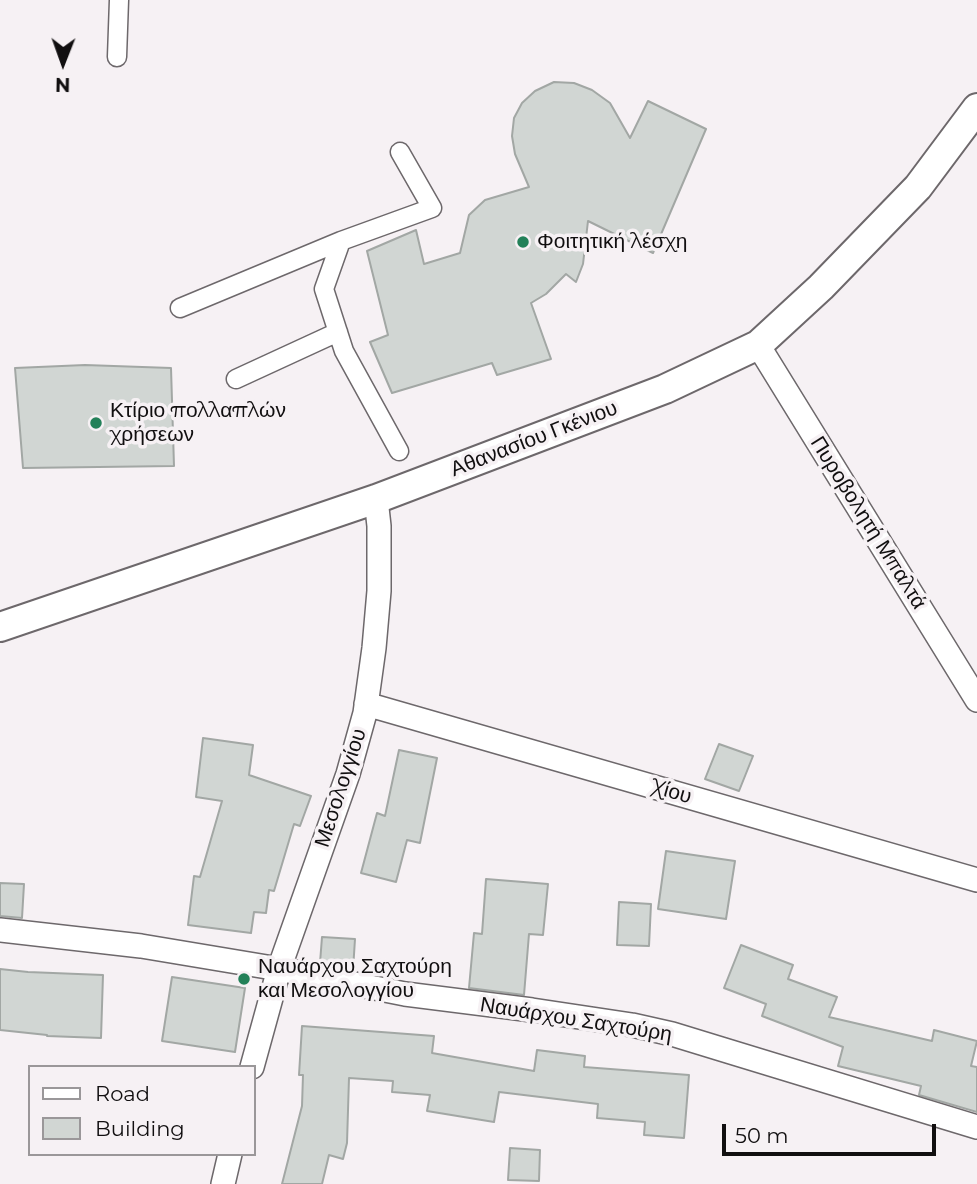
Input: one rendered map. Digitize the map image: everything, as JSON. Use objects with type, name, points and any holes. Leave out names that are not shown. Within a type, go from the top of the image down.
[{"type":"street","points":[[117,57],[120,0]]},
{"type":"street","name":"Αθανασίου Γκένιου","points":[[0,627],[376,499],[665,389],[758,345],[821,287],[918,187],[977,108]]},
{"type":"street","points":[[180,308],[341,241],[432,208],[400,152]]},
{"type":"street","points":[[341,241],[324,289],[344,351],[399,451]]},
{"type":"street","points":[[236,379],[338,332]]},
{"type":"street","name":"Πυροβολητή Μπαλτά","points":[[758,345],[977,700]]},
{"type":"street","name":"Μεσολογγίου","points":[[253,1065],[279,969],[348,774],[366,704],[379,591],[376,499]]},
{"type":"street","name":"Χίου","points":[[366,704],[977,880]]},
{"type":"street","name":"Ναυάρχου Σαχτούρη","points":[[0,930],[141,946],[405,994],[632,1025],[672,1034],[977,1127]]},
{"type":"street","points":[[223,1184],[230,1156]]},
{"type":"building","name":"Φοιτητική λέσχη","points":[[554,82],[574,83],[592,90],[610,103],[630,138],[648,101],[706,129],[653,253],[588,221],[583,264],[576,282],[566,274],[546,294],[531,303],[551,359],[497,375],[492,363],[392,393],[370,342],[388,335],[367,251],[416,230],[424,264],[460,253],[469,215],[485,200],[529,187],[515,154],[512,136],[514,118],[522,103],[535,91]]},
{"type":"building","name":"Κτίριο πολλαπλών χρήσεων","points":[[85,365],[171,368],[174,466],[23,468],[15,368]]},
{"type":"building","points":[[203,738],[253,745],[249,775],[311,796],[300,826],[294,824],[274,891],[269,890],[266,913],[254,912],[251,933],[188,925],[194,876],[200,877],[222,801],[196,797]]},
{"type":"building","points":[[719,744],[753,756],[739,791],[705,779]]},
{"type":"building","points":[[399,750],[437,758],[420,843],[407,840],[396,882],[361,873],[377,813],[385,816]]},
{"type":"building","points":[[666,851],[735,861],[726,919],[658,909]]},
{"type":"building","points":[[486,879],[548,884],[543,935],[529,934],[524,995],[469,988],[474,933],[482,934]]},
{"type":"building","points":[[0,883],[24,884],[22,918],[0,916]]},
{"type":"building","points":[[619,902],[651,904],[649,946],[617,945]]},
{"type":"building","points":[[322,937],[355,939],[353,970],[320,963]]},
{"type":"building","points":[[741,945],[793,965],[788,979],[837,997],[829,1017],[932,1041],[934,1030],[977,1041],[971,1066],[977,1067],[977,1112],[919,1095],[921,1086],[838,1066],[843,1047],[762,1016],[766,1004],[724,988]]},
{"type":"building","points":[[0,969],[103,975],[101,1038],[47,1036],[0,1030]]},
{"type":"building","points":[[172,977],[245,988],[235,1052],[162,1041]]},
{"type":"building","points":[[302,1026],[434,1036],[432,1053],[534,1071],[537,1050],[585,1056],[584,1067],[689,1075],[684,1138],[644,1135],[645,1122],[597,1118],[598,1104],[499,1092],[494,1122],[427,1111],[430,1095],[392,1092],[393,1081],[349,1078],[347,1143],[343,1159],[329,1155],[322,1184],[282,1184],[302,1106],[303,1075],[299,1075]]},
{"type":"building","points":[[510,1148],[540,1150],[539,1181],[508,1180]]},
{"type":"place","name":"Φοιτητική λέσχη","points":[[523,242]]},
{"type":"place","name":"Κτίριο πολλαπλών χρήσεων","points":[[96,423]]},
{"type":"place","name":"Ναυάρχου Σαχτούρη και Μεσολογγίου","points":[[244,979]]}]
